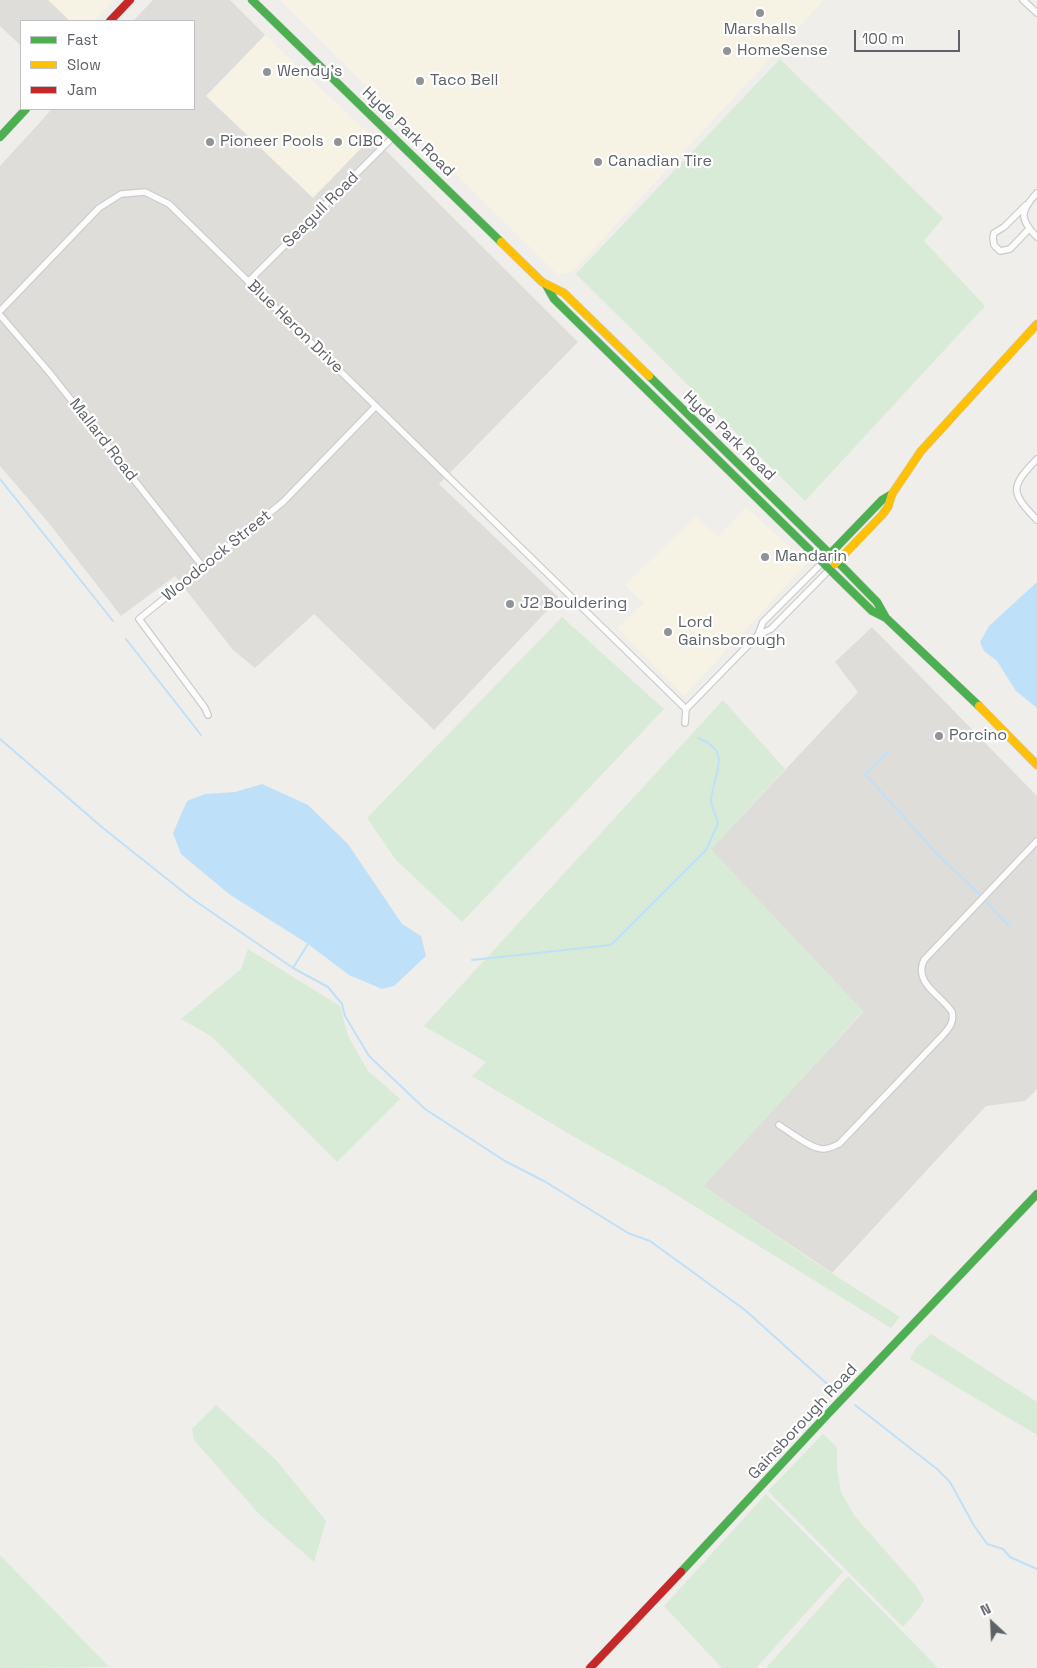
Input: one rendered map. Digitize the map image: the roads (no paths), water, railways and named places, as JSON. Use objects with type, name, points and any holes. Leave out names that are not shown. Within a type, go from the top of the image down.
[{"type":"main road","points":[[111,20],[130,0]]},
{"type":"main road","name":"Hyde Park Road","points":[[252,0],[545,284],[554,298],[872,611],[886,618],[962,689],[1037,765]]},
{"type":"main road","points":[[0,137],[25,110]]},
{"type":"main road","name":"Hyde Park Road","points":[[545,284],[564,294],[830,554],[878,602],[886,618]]},
{"type":"main road","points":[[830,569],[882,515],[888,507],[892,494],[921,451],[1037,324]]},
{"type":"main road","points":[[823,562],[882,500],[892,494]]},
{"type":"main road","name":"Gainsborough Road","points":[[590,1668],[1037,1194]]},
{"type":"street","points":[[1023,0],[1037,13]]},
{"type":"street","name":"Seagull Road","points":[[248,282],[393,137]]},
{"type":"street","name":"Blue Heron Drive","points":[[0,311],[99,208],[121,194],[144,192],[169,204],[686,709]]},
{"type":"street","points":[[1029,229],[1006,251],[1000,251],[994,245],[994,233],[1004,227],[1037,193]]},
{"type":"street","points":[[1026,205],[1023,220],[1037,237]]},
{"type":"street","name":"Mallard Road","points":[[0,315],[49,372],[203,567]]},
{"type":"street","name":"Woodcock Street","points":[[208,715],[205,708],[139,619],[283,502],[376,406]]},
{"type":"street","points":[[1037,459],[1019,478],[1016,492],[1022,504],[1037,520]]},
{"type":"street","points":[[758,635],[763,622],[823,562]]},
{"type":"street","points":[[685,723],[686,709],[758,635],[771,629],[830,569]]},
{"type":"street","points":[[779,1126],[813,1146],[822,1149],[839,1144],[943,1035],[952,1024],[952,1012],[921,978],[921,966],[924,960],[1037,841]]},
{"type":"water","points":[[1037,582],[1037,708],[1016,691],[997,661],[984,651],[980,642],[989,626]]},
{"type":"water","points":[[262,784],[308,805],[348,844],[402,924],[421,936],[426,956],[394,986],[382,989],[349,975],[308,944],[229,894],[181,854],[173,833],[187,801],[205,794],[235,792]]},
{"type":"waterway","points":[[0,479],[113,621]]},
{"type":"waterway","points":[[126,639],[201,735]]},
{"type":"waterway","points":[[472,960],[611,945],[706,850],[718,823],[711,800],[719,764],[718,757],[716,750],[698,738]]},
{"type":"waterway","points":[[0,739],[103,828],[191,898],[293,968],[328,987],[342,1004],[345,1016],[369,1056],[425,1109],[505,1161],[544,1181],[628,1233],[650,1241],[745,1310],[835,1391]]},
{"type":"waterway","points":[[889,751],[865,774],[937,854],[1009,926]]},
{"type":"waterway","points":[[293,968],[308,944]]},
{"type":"waterway","points":[[855,1405],[937,1469],[950,1482],[973,1524],[987,1544],[1003,1549],[1010,1557],[1037,1569]]},
{"type":"place","name":"Marshalls","points":[[760,13]]},
{"type":"place","name":"HomeSense","points":[[727,51]]},
{"type":"place","name":"Wendy's","points":[[267,72]]},
{"type":"place","name":"Taco Bell","points":[[420,81]]},
{"type":"place","name":"Pioneer Pools","points":[[210,142]]},
{"type":"place","name":"CIBC","points":[[338,142]]},
{"type":"place","name":"Canadian Tire","points":[[598,162]]},
{"type":"place","name":"Mandarin","points":[[765,557]]},
{"type":"place","name":"J2 Bouldering","points":[[510,604]]},
{"type":"place","name":"Lord Gainsborough","points":[[668,632]]},
{"type":"place","name":"Porcino","points":[[939,736]]}]
